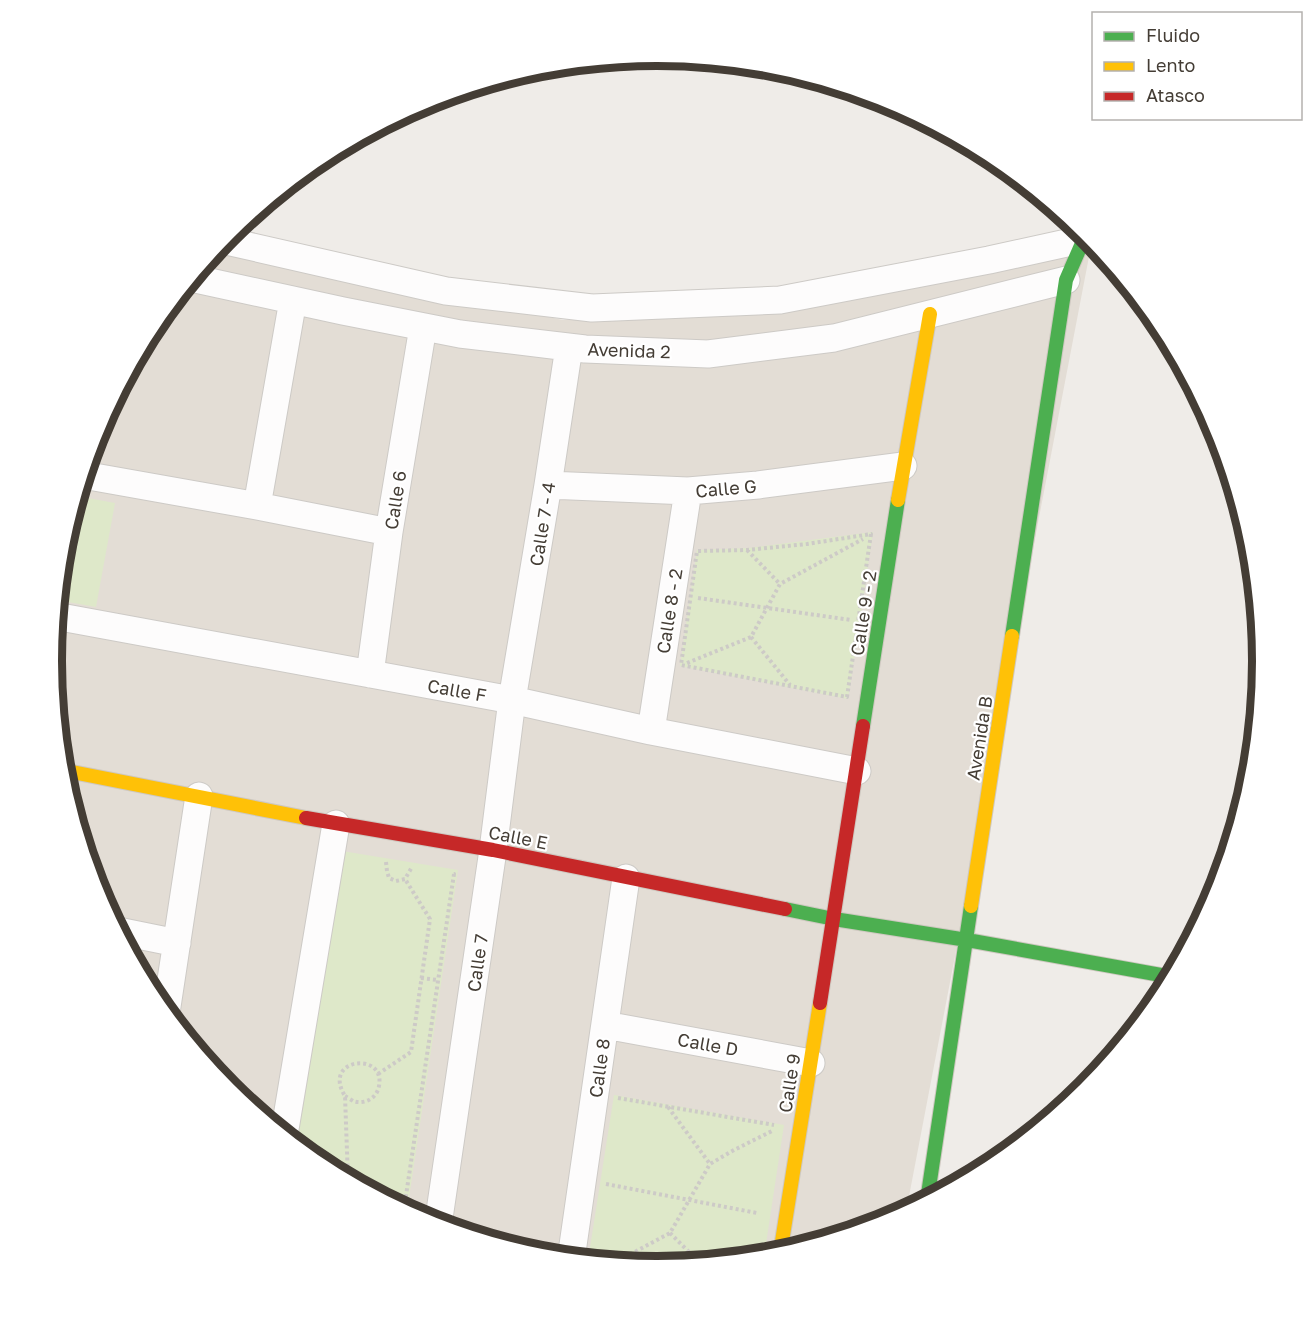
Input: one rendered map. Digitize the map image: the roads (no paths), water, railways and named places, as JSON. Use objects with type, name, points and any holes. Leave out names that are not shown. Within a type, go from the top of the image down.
[{"type":"street","points":[[233,243],[446,291],[592,308],[780,300],[989,260],[1076,238]]},
{"type":"street","name":"Avenida B","points":[[929,1191],[1066,280],[1082,244]]},
{"type":"street","name":"Avenida 2","points":[[200,280],[460,334],[569,347],[708,354],[834,338],[1066,280]]},
{"type":"street","points":[[257,506],[293,300]]},
{"type":"street","name":"Calle 9 - 2","points":[[834,919],[903,466],[930,314]]},
{"type":"street","name":"Calle 6","points":[[370,674],[389,532],[423,327]]},
{"type":"street","name":"Calle 7 - 4","points":[[512,700],[569,347]]},
{"type":"street","name":"Calle G","points":[[548,485],[688,491],[758,485],[903,466]]},
{"type":"street","points":[[91,476],[389,532]]},
{"type":"street","name":"Calle 8 - 2","points":[[651,731],[688,491]]},
{"type":"street","name":"Calle F","points":[[63,617],[512,700],[651,731],[857,771]]},
{"type":"street","name":"Calle 7","points":[[439,1215],[494,850],[512,700]]},
{"type":"street","name":"Calle E","points":[[72,772],[336,824],[494,850],[834,919],[1163,975]]},
{"type":"street","points":[[168,1000],[199,796]]},
{"type":"street","points":[[285,1126],[336,824]]},
{"type":"street","name":"Calle 8","points":[[573,1250],[626,878]]},
{"type":"street","name":"Calle 9","points":[[782,1243],[834,919]]},
{"type":"street","points":[[128,933],[177,943]]},
{"type":"street","name":"Calle D","points":[[605,1026],[811,1063]]}]
